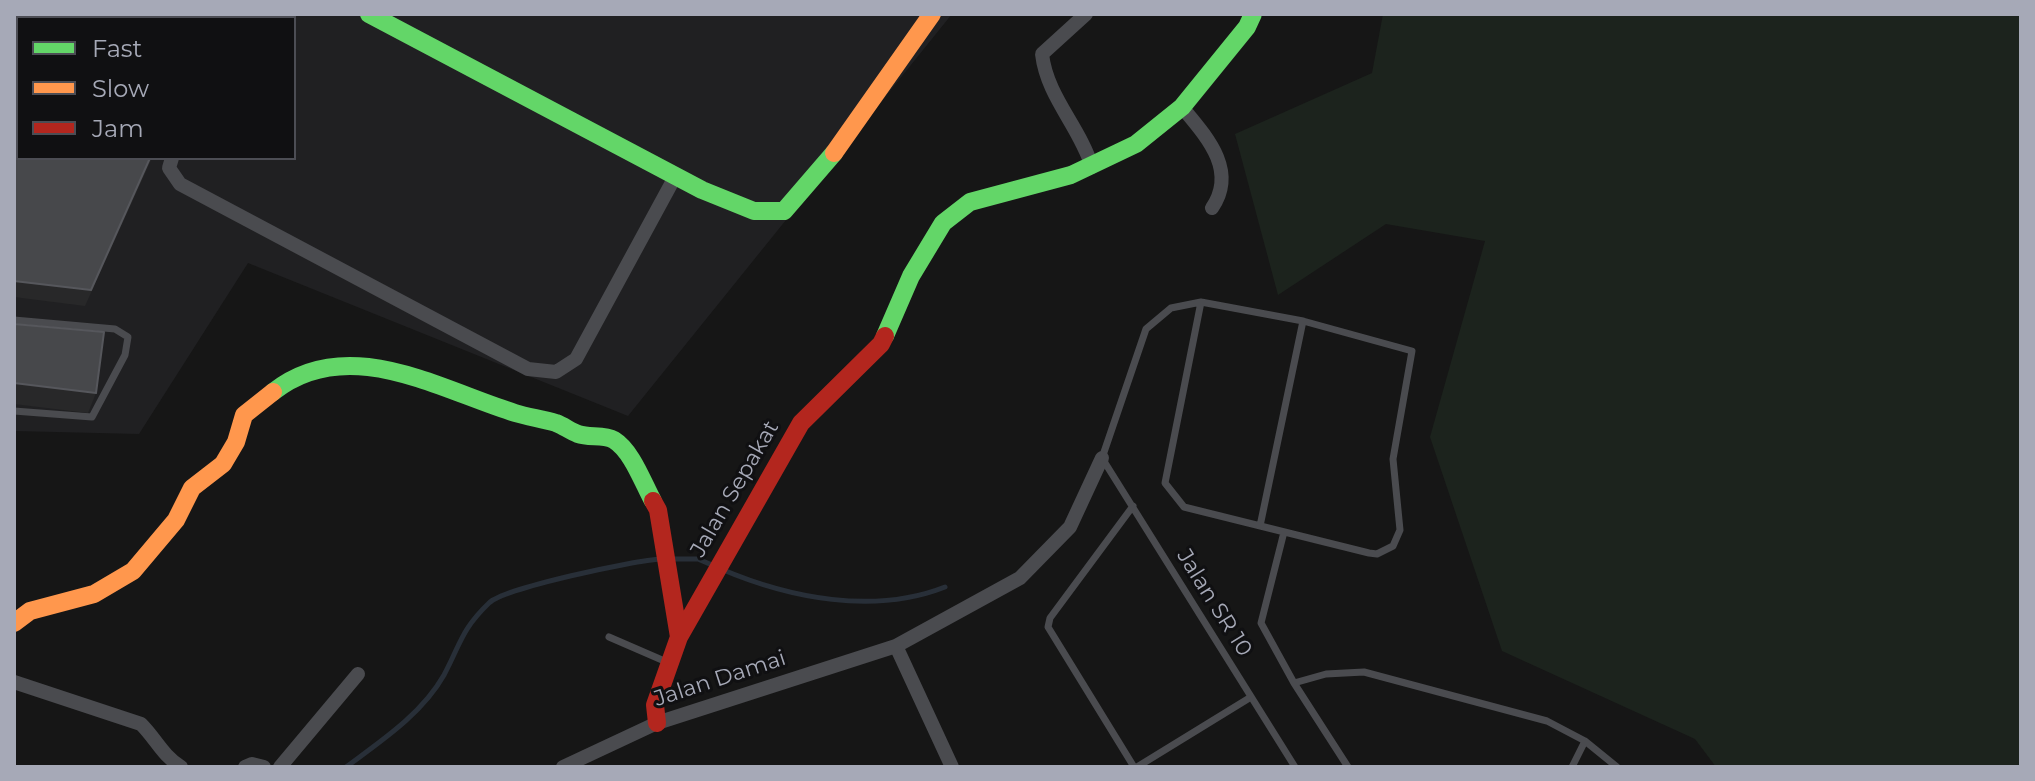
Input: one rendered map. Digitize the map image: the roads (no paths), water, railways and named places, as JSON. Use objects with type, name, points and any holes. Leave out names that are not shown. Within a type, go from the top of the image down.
[{"type":"street","points":[[369,14],[676,175],[754,211],[784,211],[840,146],[932,14]]},
{"type":"street","points":[[1086,14],[1042,54],[1045,75],[1087,150],[1092,167]]},
{"type":"street","name":"Jalan Sepakat","points":[[657,723],[655,705],[679,637],[721,559],[801,423],[881,344],[911,276],[943,223],[970,202],[1092,167],[1136,144],[1182,107],[1247,27],[1253,14]]},
{"type":"street","points":[[1182,107],[1207,138],[1222,174],[1222,193],[1212,208]]},
{"type":"street","points":[[171,160],[169,168],[180,184],[528,369],[556,372],[576,359],[676,175]]},
{"type":"street","points":[[14,623],[30,611],[94,594],[133,571],[176,520],[192,488],[223,464],[244,415],[283,384],[329,365],[370,367],[414,377],[559,424],[578,434],[612,439],[623,449],[658,510],[679,637]]},
{"type":"street","name":"Jalan Damai","points":[[563,767],[657,723],[896,646],[1020,578],[1070,527],[1102,458]]},
{"type":"street","points":[[896,646],[952,767]]},
{"type":"street","points":[[280,767],[358,674]]},
{"type":"street","points":[[14,682],[141,724],[155,738],[167,759],[181,767]]},
{"type":"street","points":[[245,767],[252,764],[264,767]]},
{"type":"lane","points":[[1102,458],[1146,329],[1171,308],[1201,302],[1303,321],[1412,351],[1393,459],[1400,530],[1393,546],[1377,554],[1184,507],[1165,483],[1201,302]]},
{"type":"lane","points":[[14,320],[115,329],[128,337],[125,355],[92,417],[14,411]]},
{"type":"lane","points":[[1260,526],[1303,321]]},
{"type":"lane","name":"Jalan SR 10","points":[[1102,458],[1295,767]]},
{"type":"lane","points":[[1133,506],[1050,618],[1048,627],[1135,767],[1251,697]]},
{"type":"lane","points":[[1284,532],[1261,623],[1294,683],[1348,767]]},
{"type":"lane","points":[[609,637],[671,663]]},
{"type":"lane","points":[[1294,683],[1326,674],[1364,672],[1547,721],[1585,741],[1617,767]]},
{"type":"lane","points":[[1572,767],[1585,741]]},
{"type":"waterway","points":[[346,767],[400,726],[424,702],[444,675],[467,629],[489,603],[543,583],[661,559]]},
{"type":"waterway","points":[[671,559],[698,559],[712,565]]},
{"type":"waterway","points":[[721,569],[775,588],[832,599],[890,600],[945,587]]}]
